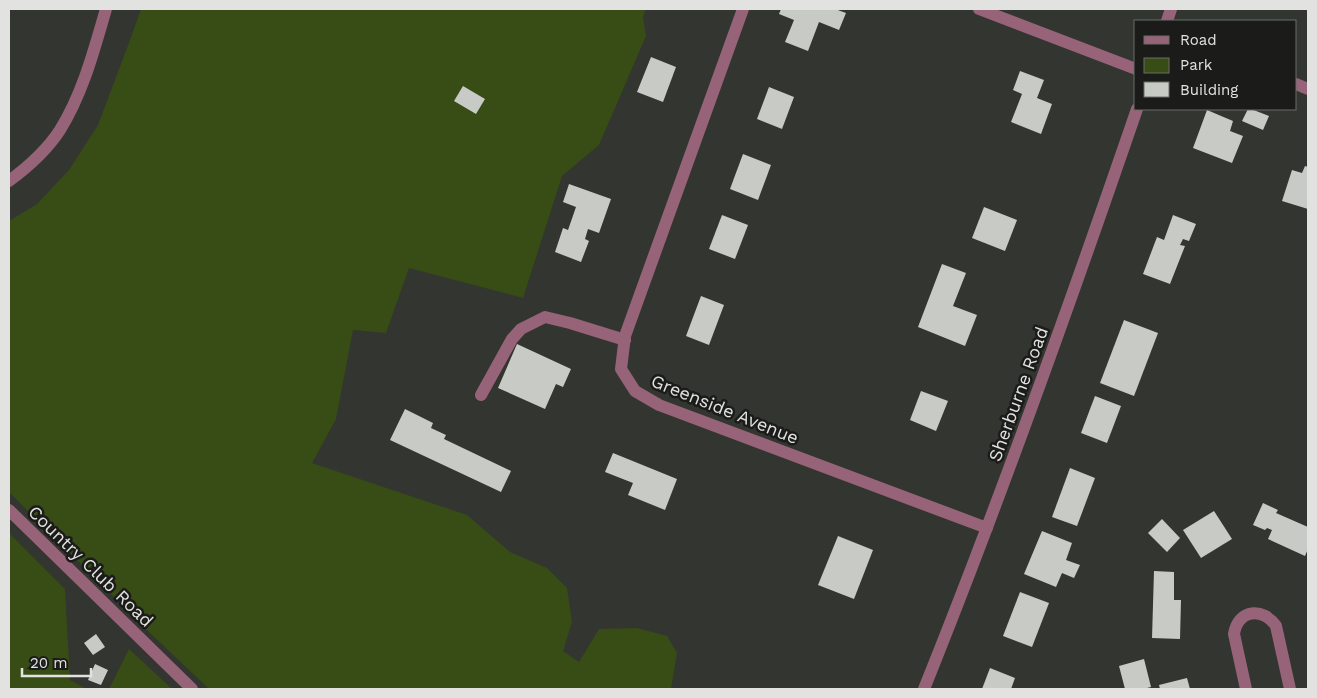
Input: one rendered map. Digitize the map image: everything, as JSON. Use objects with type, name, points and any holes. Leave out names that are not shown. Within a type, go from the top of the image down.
[{"type":"street","points":[[9,181],[26,169],[60,130],[85,77],[106,9]]},
{"type":"street","name":"Greenside Avenue","points":[[744,9],[625,336],[621,369],[635,391],[659,405],[986,528]]},
{"type":"street","points":[[979,9],[1134,68]]},
{"type":"street","name":"Sherburne Road","points":[[924,689],[1032,408],[1137,110]]},
{"type":"street","points":[[481,395],[520,329],[545,317],[625,340]]},
{"type":"street","name":"Country Club Road","points":[[9,510],[192,689]]},
{"type":"street","points":[[1246,689],[1234,634],[1235,627],[1239,621],[1251,613],[1266,615],[1276,626],[1290,689]]},
{"type":"green space","points":[[141,9],[646,9],[643,17],[646,36],[599,145],[562,176],[523,298],[409,268],[386,333],[353,330],[336,419],[312,463],[467,515],[510,552],[547,568],[567,588],[572,622],[563,651],[579,662],[599,629],[637,628],[667,636],[677,653],[671,689],[209,689],[9,492],[9,221],[37,204],[69,170],[98,125]]},
{"type":"green space","points":[[9,533],[65,589],[70,680],[87,689],[9,689]]},
{"type":"green space","points":[[129,649],[172,689],[109,689]]},
{"type":"building","points":[[781,9],[835,9],[846,13],[839,30],[819,22],[808,51],[785,42],[794,20],[779,14]]},
{"type":"building","points":[[651,57],[676,67],[663,102],[637,92]]},
{"type":"building","points":[[1020,71],[1044,80],[1037,98],[1052,104],[1041,134],[1011,122],[1022,94],[1013,90]]},
{"type":"building","points":[[463,86],[485,99],[476,114],[454,101]]},
{"type":"building","points":[[769,87],[794,97],[782,129],[757,119]]},
{"type":"building","points":[[1207,110],[1233,121],[1230,131],[1243,136],[1232,163],[1193,148]]},
{"type":"building","points":[[1248,110],[1254,110],[1269,116],[1263,130],[1242,121]]},
{"type":"building","points":[[743,154],[771,165],[758,200],[730,189]]},
{"type":"building","points":[[1305,166],[1308,167],[1308,209],[1282,201],[1292,170],[1302,173]]},
{"type":"building","points":[[569,184],[611,199],[599,233],[588,229],[585,239],[589,241],[581,262],[555,252],[563,228],[568,230],[576,207],[563,202]]},
{"type":"building","points":[[984,207],[1017,220],[1005,251],[972,238]]},
{"type":"building","points":[[722,215],[748,225],[735,259],[709,249]]},
{"type":"building","points":[[1173,215],[1196,224],[1189,241],[1183,239],[1180,245],[1185,246],[1170,284],[1143,274],[1157,237],[1164,240]]},
{"type":"building","points":[[942,264],[966,273],[953,306],[977,315],[965,346],[918,327]]},
{"type":"building","points":[[701,296],[724,305],[709,345],[686,336]]},
{"type":"building","points":[[1124,320],[1158,333],[1134,396],[1100,383]]},
{"type":"building","points":[[517,344],[571,369],[563,387],[556,384],[545,409],[498,388]]},
{"type":"building","points":[[921,391],[948,401],[936,431],[910,420]]},
{"type":"building","points":[[1095,396],[1121,406],[1107,443],[1081,433]]},
{"type":"building","points":[[405,409],[433,423],[431,428],[446,435],[444,439],[511,471],[501,492],[390,440]]},
{"type":"building","points":[[613,453],[677,479],[665,510],[628,495],[633,483],[605,472]]},
{"type":"building","points":[[1070,468],[1095,478],[1077,526],[1052,517]]},
{"type":"building","points":[[1263,503],[1278,510],[1276,513],[1308,527],[1308,549],[1305,556],[1268,539],[1272,530],[1267,528],[1265,530],[1253,525]]},
{"type":"building","points":[[1214,511],[1232,539],[1201,558],[1183,530]]},
{"type":"building","points":[[1162,519],[1180,538],[1167,552],[1148,533]]},
{"type":"building","points":[[1042,531],[1072,543],[1066,560],[1080,565],[1074,578],[1062,573],[1056,587],[1024,574]]},
{"type":"building","points":[[838,536],[873,550],[854,599],[818,585]]},
{"type":"building","points":[[1154,571],[1174,572],[1174,600],[1181,600],[1180,639],[1152,638]]},
{"type":"building","points":[[1020,592],[1049,603],[1032,647],[1003,636]]},
{"type":"building","points":[[96,634],[105,647],[93,655],[84,643]]},
{"type":"building","points":[[1144,659],[1151,687],[1125,689],[1119,666]]},
{"type":"building","points":[[95,664],[108,670],[101,685],[88,680]]},
{"type":"building","points":[[990,668],[1015,678],[1011,689],[982,689]]},
{"type":"building","points":[[1187,678],[1190,689],[1160,689],[1159,685]]}]
